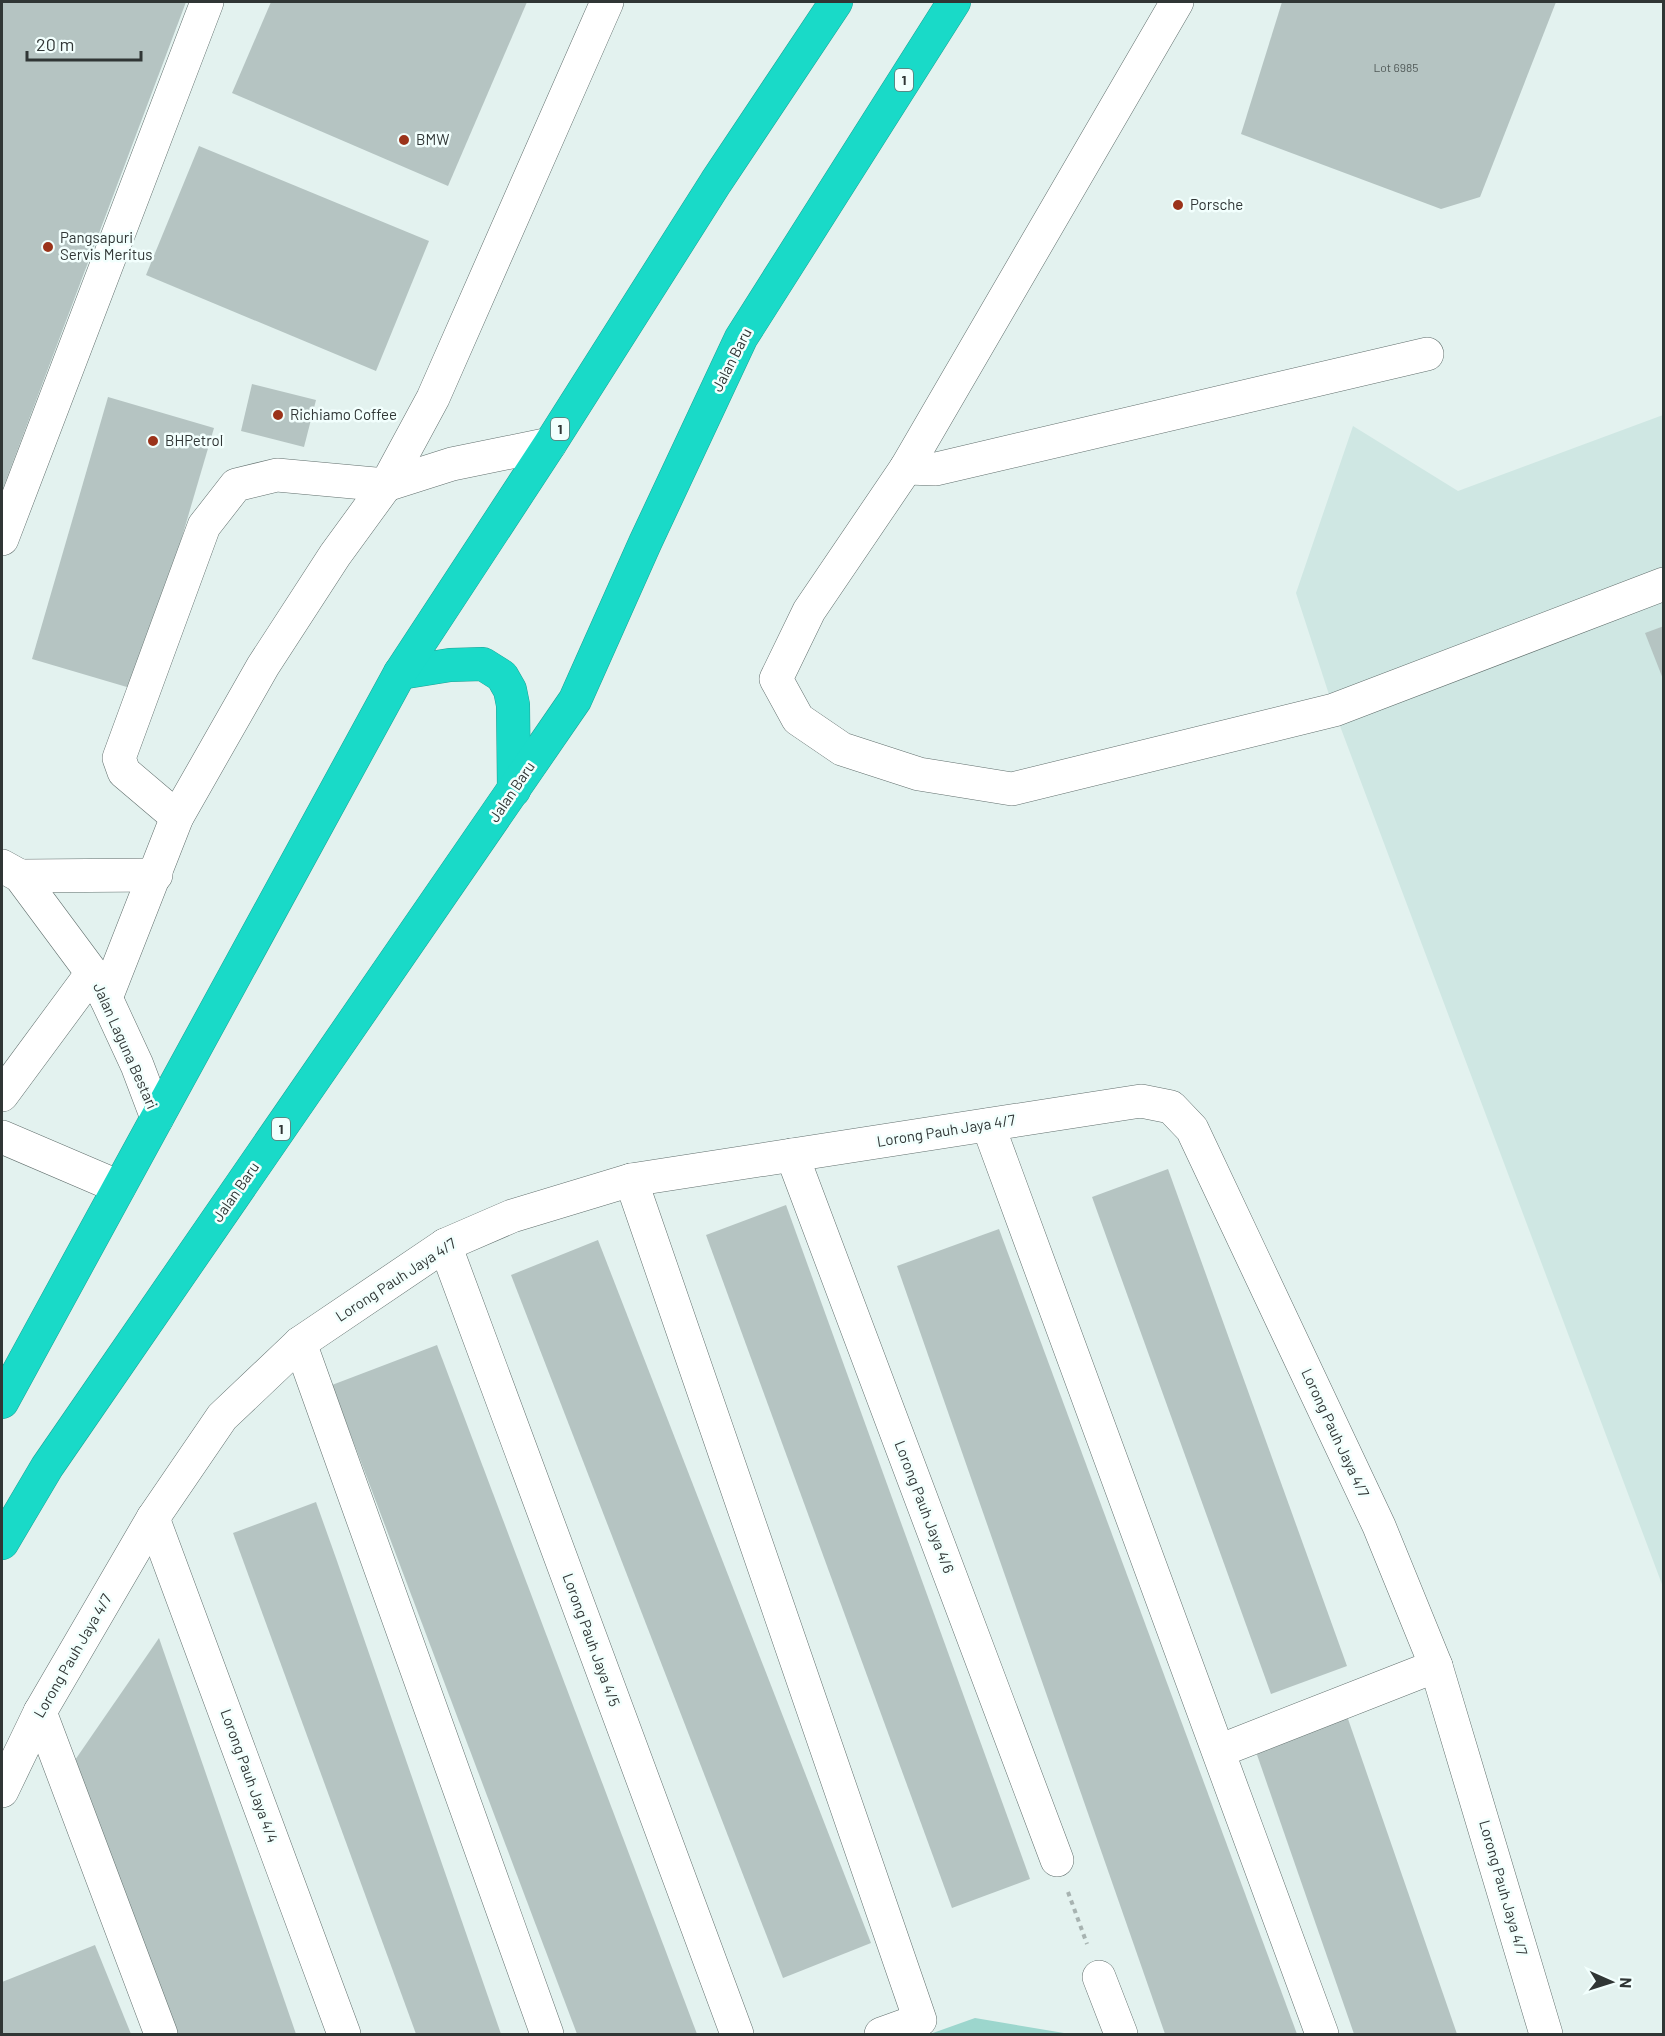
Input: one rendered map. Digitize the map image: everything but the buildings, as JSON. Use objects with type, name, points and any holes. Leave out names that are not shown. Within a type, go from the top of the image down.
[{"type":"highway","name":"1","points":[[2,1402],[400,673],[550,444],[716,182],[836,2]]},
{"type":"highway","name":"Jalan Baru","points":[[2,1543],[47,1467],[575,700],[645,543],[741,338],[954,2]]},
{"type":"highway","points":[[400,673],[450,665],[483,664],[502,676],[510,690],[513,705],[514,790]]},
{"type":"street","points":[[2,539],[207,2]]},
{"type":"street","points":[[2,1095],[99,985],[156,875],[177,817],[263,666],[335,555],[386,485],[433,398],[607,2]]},
{"type":"street","points":[[1177,2],[906,468],[809,611],[776,679],[798,719],[842,749],[919,774],[1012,789],[1334,710],[1664,584]]},
{"type":"street","points":[[906,468],[936,469],[1427,354]]},
{"type":"street","points":[[177,817],[124,772],[119,758],[204,526],[236,485],[277,475],[386,485],[452,464],[550,444]]},
{"type":"street","points":[[11,871],[156,875]]},
{"type":"street","name":"Jalan Laguna Bestari","points":[[11,871],[99,985],[136,1065],[157,1118]]},
{"type":"street","name":"Lorong Pauh Jaya 4/7","points":[[2,1791],[40,1712],[153,1518],[222,1417],[300,1343],[445,1245],[512,1216],[631,1180],[1141,1101],[1171,1107],[1192,1129],[1379,1526],[1436,1666],[1546,2034]]},
{"type":"street","points":[[988,1125],[1322,2034]]},
{"type":"street","points":[[2,1137],[119,1187]]},
{"type":"street","name":"Lorong Pauh Jaya 4/6","points":[[792,1155],[1057,1860]]},
{"type":"street","points":[[631,1180],[920,2020],[881,2034]]},
{"type":"street","name":"Lorong Pauh Jaya 4/5","points":[[445,1245],[737,2034]]},
{"type":"street","points":[[300,1343],[547,2034]]},
{"type":"street","name":"Lorong Pauh Jaya 4/4","points":[[153,1518],[344,2034]]},
{"type":"street","points":[[1219,1751],[1436,1666]]},
{"type":"street","points":[[40,1712],[161,2034]]},
{"type":"street","points":[[1099,1977],[1121,2034]]},
{"type":"path","points":[[1057,1860],[1099,1977]]},
{"type":"shaded area","points":[[1663,415],[1663,1587],[1334,710],[1296,593],[1353,426],[1458,491]]},
{"type":"green space","points":[[975,2018],[1070,2034],[930,2034]]},
{"type":"place","name":"BMW","points":[[404,140]]},
{"type":"place","name":"Porsche","points":[[1178,205]]},
{"type":"place","name":"Pangsapuri Servis Meritus","points":[[48,247]]},
{"type":"place","name":"Richiamo Coffee","points":[[278,415]]},
{"type":"place","name":"BHPetrol","points":[[153,441]]}]
